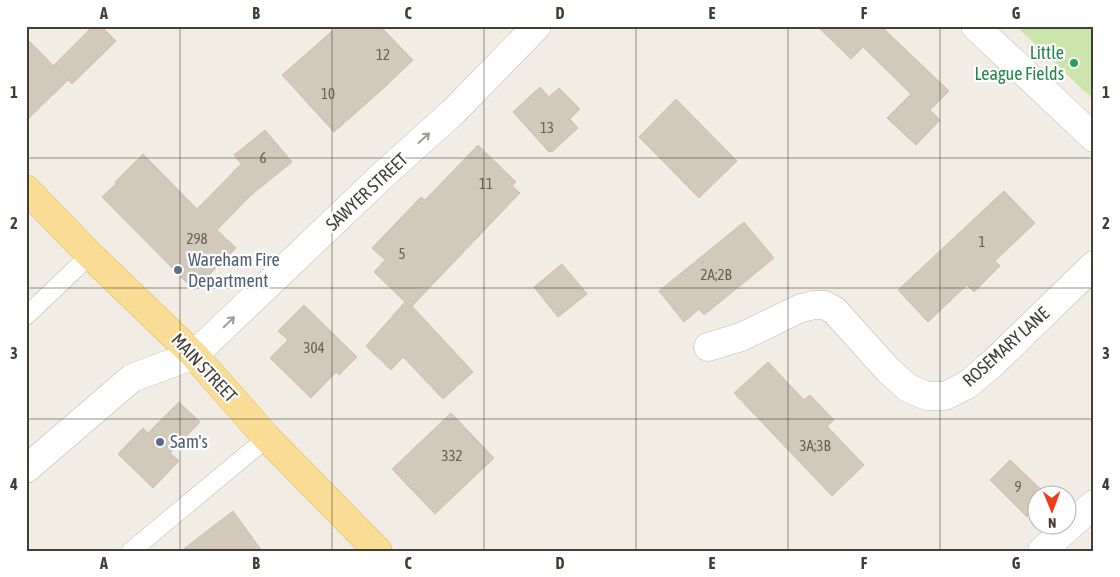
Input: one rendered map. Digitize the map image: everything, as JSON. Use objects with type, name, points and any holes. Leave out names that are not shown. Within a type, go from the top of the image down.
[{"type":"main road","name":"MAIN STREET","points":[[26,189],[90,255],[194,355],[266,438],[378,551]]},
{"type":"street","name":"SAWYER STREET","points":[[194,355],[383,175],[453,112],[537,26]]},
{"type":"street","points":[[975,26],[1094,138]]},
{"type":"street","name":"ROSEMARY LANE","points":[[708,347],[741,338],[801,308],[814,305],[825,306],[835,311],[888,370],[908,388],[927,396],[945,396],[967,385],[994,362],[1094,265]]},
{"type":"street","points":[[26,469],[132,378],[194,355]]},
{"type":"street","points":[[1042,551],[1094,504]]},
{"type":"lane","points":[[26,316],[90,255]]},
{"type":"lane","points":[[131,551],[266,438]]},
{"type":"green space","name":"Little League Fields","points":[[1016,26],[1094,26],[1094,100]]},
{"type":"building","points":[[93,26],[101,26],[116,41],[72,84],[54,65]]},
{"type":"building","points":[[338,26],[380,26],[413,60],[334,132],[282,75]]},
{"type":"building","points":[[817,26],[884,26],[883,28],[949,91],[930,110],[940,120],[916,145],[887,118],[911,94],[863,47],[851,59]]},
{"type":"building","points":[[26,38],[68,80],[26,121]]},
{"type":"building","points":[[540,87],[549,97],[559,88],[580,109],[570,119],[578,128],[552,152],[549,152],[513,112]]},
{"type":"building","points":[[676,99],[737,161],[699,198],[639,137]]},
{"type":"building","points":[[265,130],[292,162],[250,196],[217,230],[236,248],[194,290],[102,197],[143,154],[197,209],[241,164],[234,155]]},
{"type":"building","points":[[478,145],[516,182],[512,186],[520,193],[412,306],[473,372],[443,399],[403,357],[391,370],[366,346],[405,302],[374,272],[385,260],[372,248],[421,197],[425,200]]},
{"type":"building","points":[[1004,191],[1035,223],[995,261],[1000,266],[974,292],[967,285],[928,322],[898,290]]},
{"type":"building","points":[[744,222],[774,258],[704,315],[699,309],[684,322],[659,291]]},
{"type":"building","points":[[562,264],[587,294],[558,317],[534,287]]},
{"type":"building","points":[[304,305],[357,357],[339,375],[336,372],[311,398],[270,358],[288,340],[278,331]]},
{"type":"building","points":[[768,362],[804,400],[810,395],[834,420],[827,426],[864,465],[832,496],[734,393]]},
{"type":"building","points":[[179,402],[200,422],[170,453],[179,461],[153,488],[118,454],[143,428],[148,433]]},
{"type":"building","points":[[451,413],[494,458],[435,514],[392,469]]},
{"type":"building","points":[[1010,460],[1035,484],[1028,484],[1028,516],[1027,517],[990,480]]},
{"type":"building","points":[[233,511],[262,551],[181,551]]},
{"type":"place","name":"Little League Fields","points":[[1074,63]]},
{"type":"place","name":"Wareham Fire Department","points":[[178,270]]},
{"type":"place","name":"Sam's","points":[[160,442]]}]
